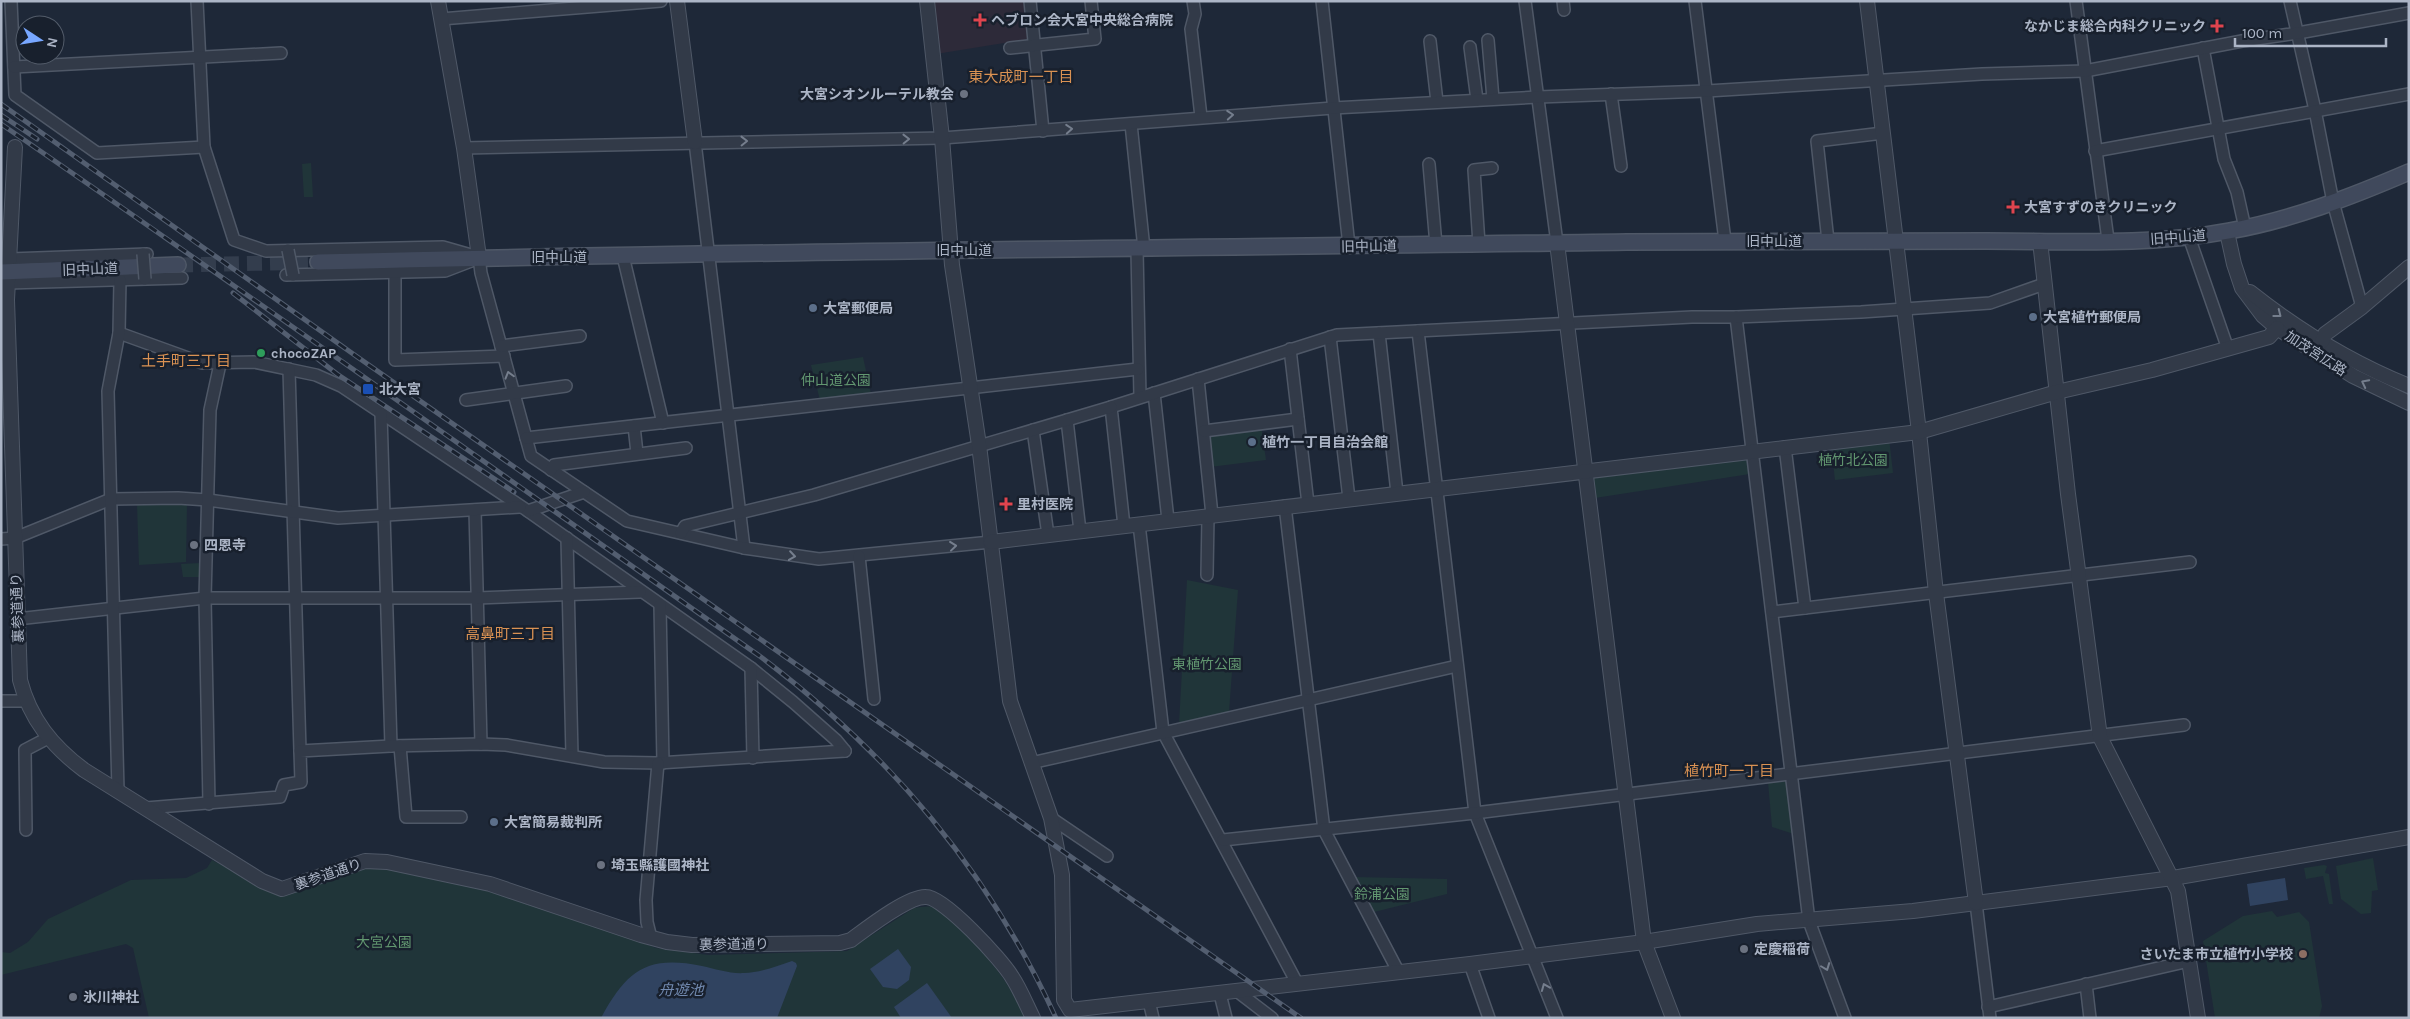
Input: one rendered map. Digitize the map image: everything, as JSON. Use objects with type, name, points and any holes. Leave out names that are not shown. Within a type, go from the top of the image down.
[{"type":"main road","name":"旧中山道","points":[[318,262],[479,257],[951,250],[1140,250],[1725,241],[2108,240],[2189,236],[2245,228],[2333,202],[2409,172]]},
{"type":"main road","name":"旧中山道","points":[[7,271],[180,272]]},
{"type":"street","points":[[11,1],[15,95],[96,153],[204,147]]},
{"type":"street","points":[[197,1],[204,147],[234,240],[264,250]]},
{"type":"street","points":[[438,1],[464,148],[481,273],[531,456],[627,521],[744,548],[811,558],[859,556],[991,542],[1752,450],[1919,432],[2058,392],[2152,370],[2228,349],[2269,337],[2277,328]]},
{"type":"street","points":[[441,19],[661,1]]},
{"type":"street","points":[[677,1],[744,548]]},
{"type":"street","points":[[927,1],[942,138],[951,250],[979,446],[1010,701],[1051,818],[1062,876],[1064,1000],[1071,1014],[1149,1001],[1238,992],[1297,983],[1644,942],[1758,924],[1809,922],[2173,878],[2409,837]]},
{"type":"street","points":[[1030,1],[1044,131]]},
{"type":"street","points":[[1010,48],[1095,39],[1091,1]]},
{"type":"street","points":[[1193,1],[1195,14],[1191,29],[1201,117]]},
{"type":"street","points":[[1322,1],[1348,246]]},
{"type":"street","points":[[1526,1],[1587,471],[1644,942],[1673,1018]]},
{"type":"street","points":[[1695,1],[1725,241]]},
{"type":"street","points":[[1867,1],[1919,432],[1936,593],[1989,1012],[2086,984],[2189,961]]},
{"type":"street","points":[[2076,1],[2108,240]]},
{"type":"street","points":[[2290,1],[2315,110],[2333,202],[2362,308]]},
{"type":"street","points":[[464,148],[942,138],[1333,108],[1493,99],[1707,91],[1982,74],[2085,71],[2203,48],[2409,13]]},
{"type":"street","points":[[1488,40],[1493,99]]},
{"type":"street","points":[[1430,41],[1437,102]]},
{"type":"street","points":[[1470,47],[1477,100]]},
{"type":"street","points":[[2203,48],[2224,160],[2237,192],[2245,228]]},
{"type":"street","points":[[14,67],[281,53]]},
{"type":"street","points":[[1611,94],[1621,166]]},
{"type":"street","points":[[2095,151],[2409,94]]},
{"type":"street","points":[[1131,124],[1140,250],[1138,369],[1140,398]]},
{"type":"street","points":[[1828,241],[1817,141],[1883,133]]},
{"type":"street","name":"裏参道通り","points":[[15,148],[7,271],[6,364],[8,539],[17,619],[20,680],[26,701],[48,738],[79,766],[262,881],[282,889],[343,868],[374,860],[490,884],[651,938],[692,945],[840,943],[851,940],[908,902],[919,897],[928,896],[946,907],[996,956],[1012,976],[1033,1018]]},
{"type":"street","points":[[1429,164],[1436,245]]},
{"type":"street","points":[[1479,244],[1474,170],[1492,168]]},
{"type":"street","name":"加茂宮広路","points":[[2227,232],[2240,283],[2252,304],[2277,328],[2353,376],[2409,403]]},
{"type":"street","points":[[2189,236],[2228,349]]},
{"type":"street","points":[[2040,241],[2079,576],[2100,737],[2178,891],[2198,1018]]},
{"type":"street","points":[[251,250],[443,247],[479,257]]},
{"type":"street","points":[[288,250],[290,275],[394,274],[445,271],[479,257]]},
{"type":"street","points":[[7,271],[145,254],[145,279]]},
{"type":"street","points":[[623,256],[663,423]]},
{"type":"street","points":[[2322,341],[2324,334],[2362,308],[2409,267]]},
{"type":"street","points":[[7,271],[120,280],[145,279],[180,272]]},
{"type":"street","points":[[394,274],[394,360],[502,351],[580,336]]},
{"type":"street","points":[[118,791],[108,391],[119,333],[120,280]]},
{"type":"street","name":"加茂宮広路","points":[[2240,283],[2287,320],[2376,372],[2409,386]]},
{"type":"street","points":[[681,533],[685,526],[814,495],[1111,407],[1290,349],[1330,338],[1379,333],[1692,317],[1736,317],[1904,309],[1990,303],[2044,284]]},
{"type":"street","points":[[1736,317],[1809,922],[1845,1018]]},
{"type":"street","points":[[1418,331],[1475,812],[1557,1018]]},
{"type":"street","points":[[119,333],[202,363],[254,362],[328,379],[354,394],[524,509],[751,668],[825,730],[845,751],[660,763],[604,762],[506,745],[481,744],[300,751]]},
{"type":"street","points":[[1379,333],[1397,493]]},
{"type":"street","points":[[1330,338],[1349,499]]},
{"type":"street","points":[[1290,349],[1308,504]]},
{"type":"street","points":[[210,804],[205,598],[210,410],[220,364]]},
{"type":"street","points":[[526,438],[1138,369]]},
{"type":"street","points":[[146,808],[280,797],[284,785],[300,782],[289,370]]},
{"type":"street","points":[[1198,379],[1210,515],[1207,575]]},
{"type":"street","points":[[466,400],[566,386]]},
{"type":"street","points":[[1154,393],[1168,520]]},
{"type":"street","points":[[1111,407],[1124,526]]},
{"type":"street","points":[[381,414],[387,598],[396,746],[406,817],[461,817]]},
{"type":"street","points":[[1204,431],[1298,419]]},
{"type":"street","points":[[1067,420],[1080,531]]},
{"type":"street","points":[[634,426],[637,453]]},
{"type":"street","points":[[1033,430],[1048,535]]},
{"type":"street","points":[[1785,447],[1805,608]]},
{"type":"street","points":[[551,470],[554,465],[686,448]]},
{"type":"street","points":[[8,539],[111,499],[178,498],[208,500],[338,518],[524,509],[584,492]]},
{"type":"street","points":[[1285,506],[1324,830],[1398,971]]},
{"type":"street","points":[[475,510],[481,744]]},
{"type":"street","points":[[1139,524],[1163,732],[1223,840],[1297,983]]},
{"type":"street","points":[[566,538],[572,756]]},
{"type":"street","points":[[859,556],[874,699]]},
{"type":"street","points":[[1772,612],[2190,562]]},
{"type":"street","points":[[17,619],[205,598],[477,598],[640,592]]},
{"type":"street","points":[[651,938],[647,922],[646,900],[660,763],[660,605]]},
{"type":"street","points":[[1031,763],[1457,666]]},
{"type":"street","points":[[751,668],[753,758]]},
{"type":"street","points":[[1,700],[26,701]]},
{"type":"street","points":[[1223,840],[1475,812],[1791,772],[2100,737],[2184,725]]},
{"type":"street","points":[[26,830],[25,750],[48,738]]},
{"type":"street","points":[[1051,818],[1107,856]]},
{"type":"street","points":[[1470,964],[1489,1018]]},
{"type":"street","points":[[2086,984],[2090,1018]]},
{"type":"street","points":[[1238,992],[1272,1018]]},
{"type":"street","points":[[1220,994],[1226,1018]]},
{"type":"street","points":[[1149,1001],[1153,1018]]},
{"type":"shaded area","name":"ヘブロン会大宮中央総合病院","points":[[930,1],[1025,1],[1029,39],[936,54]]},
{"type":"green space","points":[[311,163],[313,197],[304,197],[302,164]]},
{"type":"green space","name":"仲山道公園","points":[[863,357],[871,394],[820,400],[811,365]]},
{"type":"green space","points":[[1261,425],[1266,460],[1210,467],[1207,432]]},
{"type":"green space","name":"植竹北公園","points":[[1889,438],[1893,473],[1835,480],[1831,444]]},
{"type":"green space","points":[[1749,455],[1750,474],[1595,498],[1591,474]]},
{"type":"green space","points":[[187,503],[186,562],[139,565],[137,504]]},
{"type":"green space","points":[[201,563],[201,577],[183,577],[181,564]]},
{"type":"green space","name":"東植竹公園","points":[[1187,580],[1238,590],[1229,712],[1179,724]]},
{"type":"green space","points":[[1786,780],[1794,834],[1772,827],[1768,782]]},
{"type":"green space","points":[[2373,858],[2378,890],[2372,891],[2371,913],[2361,914],[2341,899],[2336,866]]},
{"type":"green space","name":"大宮公園","points":[[212,860],[277,894],[298,890],[374,864],[465,882],[581,920],[656,948],[708,955],[847,951],[914,908],[932,907],[944,914],[965,934],[995,967],[1012,992],[1026,1018],[149,1018],[133,948],[126,944],[1,975],[1,952],[10,953],[28,942],[48,919],[131,880],[186,878],[207,868]]},
{"type":"green space","points":[[2327,866],[2325,873],[2329,874],[2333,904],[2329,904],[2323,876],[2306,879],[2304,868]]},
{"type":"green space","name":"鈴浦公園","points":[[1354,877],[1447,879],[1447,894],[1374,912]]},
{"type":"green space","points":[[2272,911],[2277,917],[2299,912],[2309,922],[2322,1006],[2319,1018],[2215,1018],[2203,941],[2243,916]]},
{"type":"water","points":[[2285,878],[2288,900],[2250,906],[2247,884]]},
{"type":"water","points":[[898,949],[911,967],[909,980],[897,989],[883,987],[870,969]]},
{"type":"water","name":"舟遊池","points":[[792,961],[797,966],[777,1018],[601,1018],[620,988],[641,970],[653,965],[683,963],[728,972],[750,973]]},
{"type":"water","points":[[927,983],[952,1018],[901,1018],[894,1007]]},
{"type":"tunnel","points":[[178,265],[318,262]]},
{"type":"railway","points":[[1,104],[356,356],[1301,1018]]},
{"type":"railway","points":[[1,115],[37,139]]},
{"type":"railway","points":[[1,124],[761,657],[808,694],[893,775],[931,818],[967,864],[1029,964],[1056,1018]]},
{"type":"railway","points":[[233,293],[337,374],[514,492]]},
{"type":"place","name":"ヘブロン会大宮中央総合病院","points":[[980,20]]},
{"type":"place","name":"なかじま総合内科クリニック","points":[[2217,26]]},
{"type":"place","name":"大宮シオンルーテル教会","points":[[964,94]]},
{"type":"place","name":"大宮すずのきクリニック","points":[[2013,207]]},
{"type":"place","name":"大宮郵便局","points":[[813,308]]},
{"type":"place","name":"大宮植竹郵便局","points":[[2033,317]]},
{"type":"place","name":"chocoZAP","points":[[261,353]]},
{"type":"place","name":"北大宮","points":[[368,389]]},
{"type":"place","name":"植竹一丁目自治会館","points":[[1252,442]]},
{"type":"place","name":"里村医院","points":[[1006,504]]},
{"type":"place","name":"四恩寺","points":[[194,545]]},
{"type":"place","name":"大宮簡易裁判所","points":[[494,822]]},
{"type":"place","name":"埼玉縣護國神社","points":[[601,865]]},
{"type":"place","name":"定慶稲荷","points":[[1744,949]]},
{"type":"place","name":"さいたま市立植竹小学校","points":[[2303,954]]},
{"type":"place","name":"氷川神社","points":[[73,997]]},
{"type":"district","name":"東大成町一丁目","points":[[1021,77]]},
{"type":"district","name":"土手町三丁目","points":[[186,361]]},
{"type":"district","name":"高鼻町三丁目","points":[[510,634]]},
{"type":"district","name":"植竹町一丁目","points":[[1729,771]]}]
